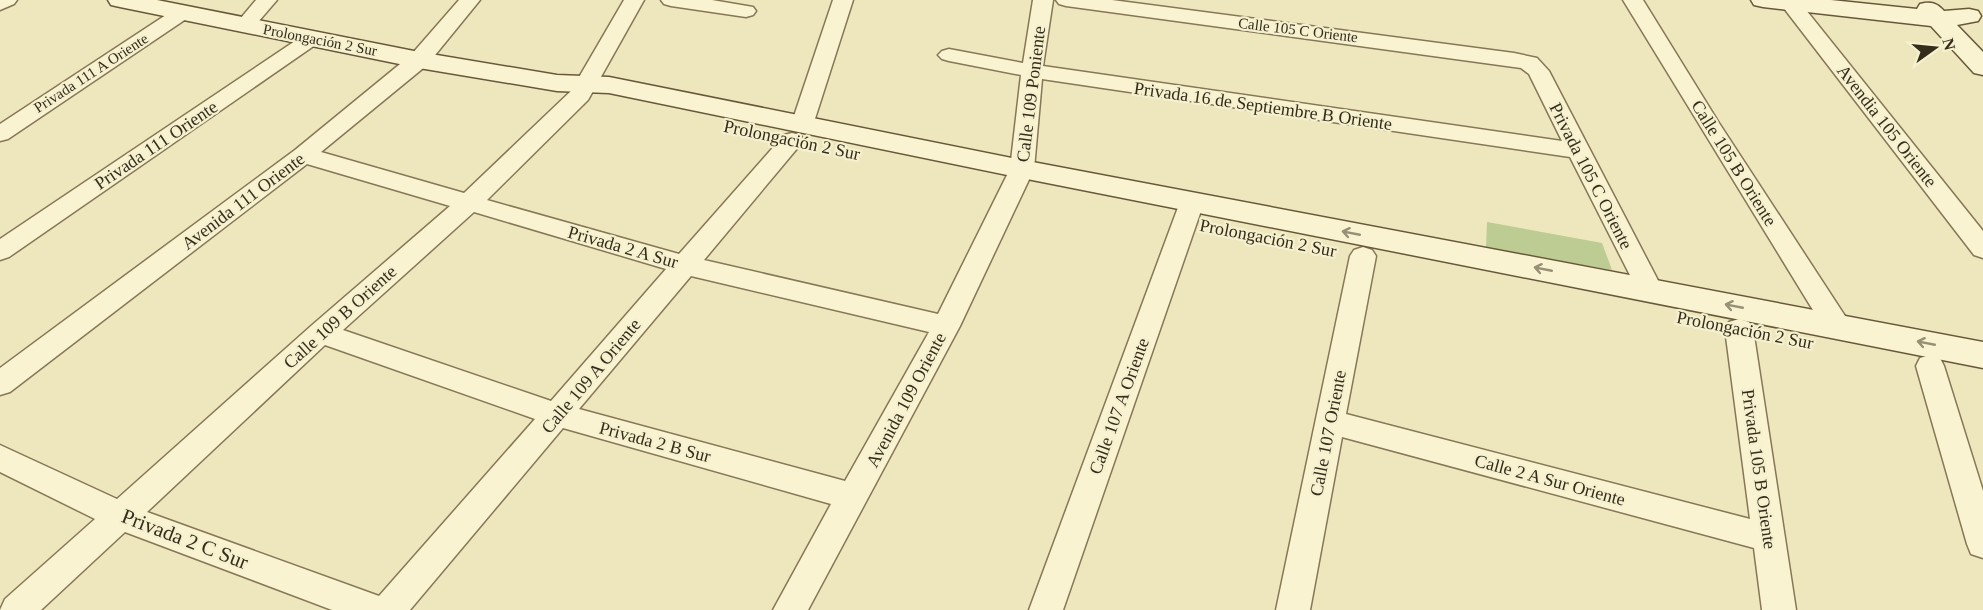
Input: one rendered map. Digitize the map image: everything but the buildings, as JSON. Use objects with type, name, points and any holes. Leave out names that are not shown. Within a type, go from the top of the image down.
[{"type":"street","points":[[0,4],[7,0]]},
{"type":"street","name":"Prolongación 2 Sur","points":[[120,0],[419,60],[575,87],[598,101],[797,133],[1188,212],[1650,290],[1983,355]]},
{"type":"street","points":[[245,25],[267,0]]},
{"type":"street","name":"Avenida 111 Oriente","points":[[0,384],[303,154],[419,60],[470,0]]},
{"type":"street","name":"Calle 109 B Oriente","points":[[17,610],[321,333],[469,203],[575,87],[634,0]]},
{"type":"street","points":[[671,0],[746,11]]},
{"type":"street","name":"Calle 109 A Oriente","points":[[389,610],[797,133],[843,0]]},
{"type":"street","name":"Calle 109 Poniente","points":[[1018,178],[1044,0]]},
{"type":"street","name":"Calle 105 C Oriente","points":[[1066,0],[1502,57],[1529,63]]},
{"type":"street","name":"Calle 105 B Oriente","points":[[1633,0],[1837,326]]},
{"type":"street","points":[[1763,0],[1929,9],[1983,67]]},
{"type":"street","points":[[1867,0],[1976,17]]},
{"type":"street","name":"Avendia 105 Oriente","points":[[1791,3],[1983,249]]},
{"type":"street","name":"Privada 111 A Oriente","points":[[0,134],[182,13]]},
{"type":"street","name":"Privada 111 Oriente","points":[[0,251],[312,39]]},
{"type":"street","name":"Privada 16 de Septiembre B Oriente","points":[[949,55],[1032,71],[1578,151]]},
{"type":"street","name":"Privada 105 C Oriente","points":[[1529,63],[1538,71],[1650,290]]},
{"type":"street","name":"Privada 2 A Sur","points":[[303,154],[685,265],[946,326]]},
{"type":"street","name":"Avenida 109 Oriente","points":[[790,610],[946,326],[1018,178]]},
{"type":"street","name":"Prolongación 2 Sur","points":[[1188,212],[1363,256],[1983,377]]},
{"type":"street","name":"Calle 107 A Oriente","points":[[1046,610],[1188,212]]},
{"type":"street","name":"Calle 107 Oriente","points":[[1293,610],[1363,256]]},
{"type":"street","name":"Privada 105 B Oriente","points":[[1739,329],[1779,610]]},
{"type":"street","name":"Privada 2 B Sur","points":[[321,333],[558,415],[854,497]]},
{"type":"street","points":[[1930,366],[1977,506],[1983,544]]},
{"type":"street","name":"Calle 2 A Sur Oriente","points":[[1330,422],[1770,538]]},
{"type":"street","name":"Privada 2 C Sur","points":[[0,458],[121,516],[374,610]]},
{"type":"green space","points":[[1487,222],[1602,243],[1612,270],[1486,248]]}]
